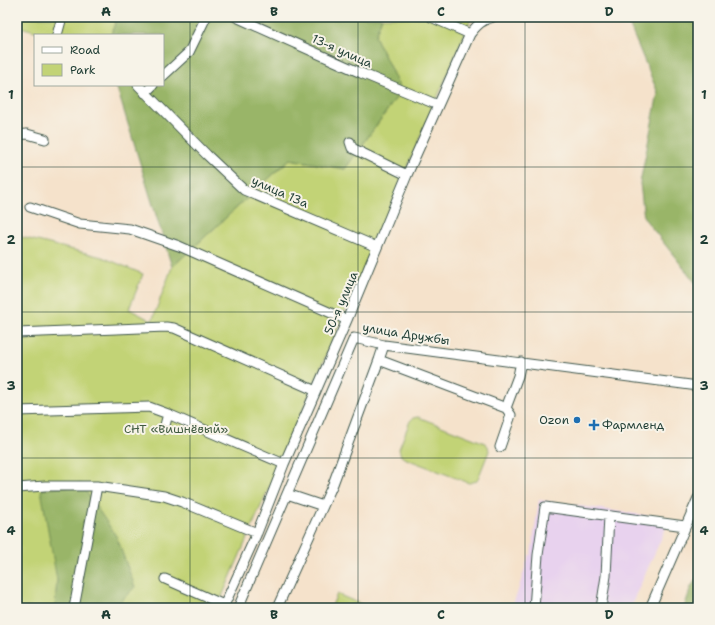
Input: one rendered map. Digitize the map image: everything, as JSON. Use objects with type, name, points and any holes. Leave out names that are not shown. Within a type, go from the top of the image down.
[{"type":"street","points":[[57,34],[62,17]]},
{"type":"street","points":[[164,75],[189,52],[206,17]]},
{"type":"street","name":"13-я улица","points":[[236,17],[360,73],[438,105]]},
{"type":"street","points":[[432,17],[470,34]]},
{"type":"street","name":"50-я улица","points":[[224,607],[257,533],[284,464],[347,320],[407,175],[470,34],[477,25],[493,17]]},
{"type":"street","name":"улица 13а","points":[[139,86],[244,190],[377,247]]},
{"type":"street","points":[[145,93],[152,86]]},
{"type":"street","points":[[17,135],[27,134],[45,139]]},
{"type":"street","points":[[350,142],[352,148],[407,175]]},
{"type":"street","points":[[30,207],[80,224],[130,229],[178,246],[347,320]]},
{"type":"street","points":[[17,333],[166,327],[174,328],[316,391]]},
{"type":"street","name":"улица Дружбы","points":[[238,608],[354,338],[384,344],[698,386]]},
{"type":"street","points":[[277,608],[333,484],[384,344]]},
{"type":"street","points":[[379,360],[506,408],[511,415],[500,447]]},
{"type":"street","points":[[506,408],[518,376],[521,362]]},
{"type":"street","points":[[17,411],[149,407],[284,464]]},
{"type":"street","points":[[164,429],[168,414]]},
{"type":"street","points":[[17,488],[45,486],[97,486],[164,496],[257,533]]},
{"type":"street","points":[[74,608],[97,486]]},
{"type":"street","points":[[287,494],[323,506]]},
{"type":"street","points":[[650,608],[698,498]]},
{"type":"street","points":[[534,608],[538,555],[545,507],[685,526]]},
{"type":"street","points":[[601,608],[606,576],[609,516]]},
{"type":"street","points":[[165,579],[224,607]]},
{"type":"shaded area","points":[[539,500],[670,519],[630,608],[511,608],[529,555],[531,555]]},
{"type":"green space","points":[[17,17],[117,17],[111,34],[45,34],[17,26]]},
{"type":"green space","points":[[117,17],[382,17],[375,36],[401,91],[345,169],[290,159],[172,267],[116,86],[164,86],[164,34],[111,34]]},
{"type":"green space","name":"СНТ «Вишнёвый»","points":[[382,17],[472,17],[217,608],[114,608],[135,587],[57,580],[55,608],[17,608],[17,236],[102,257],[143,274],[129,309],[152,321],[172,267],[290,159],[345,169],[401,91],[375,36]]},
{"type":"green space","points":[[626,17],[698,17],[698,286],[644,218],[640,183],[658,93]]},
{"type":"green space","points":[[418,417],[485,443],[488,446],[489,451],[477,481],[469,483],[401,456],[399,449],[410,421],[413,418]]},
{"type":"green space","points":[[81,484],[116,536],[135,587],[114,608],[55,608],[57,580],[41,490]]},
{"type":"green space","points":[[698,576],[698,608],[684,608],[691,587]]},
{"type":"green space","points":[[337,594],[370,608],[331,608]]},
{"type":"place","name":"Ozon","points":[[577,420]]},
{"type":"place","name":"Фармленд","points":[[594,425]]}]
